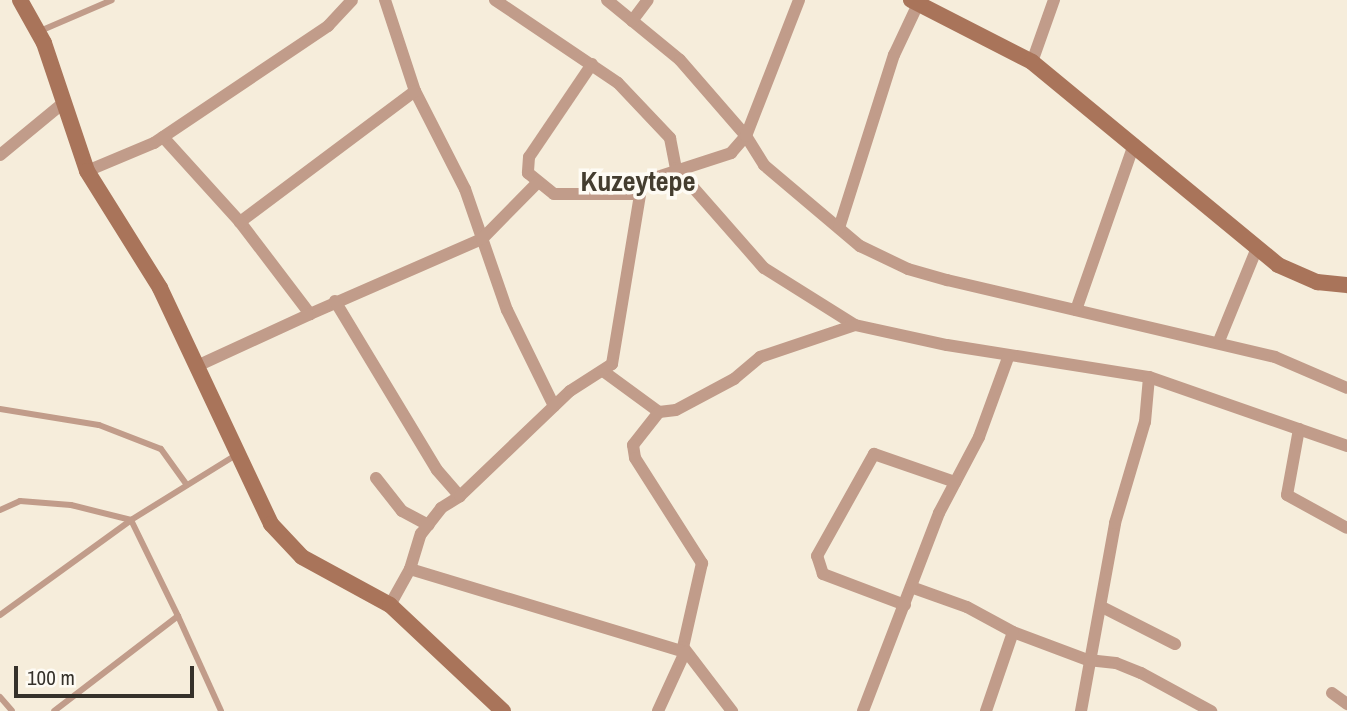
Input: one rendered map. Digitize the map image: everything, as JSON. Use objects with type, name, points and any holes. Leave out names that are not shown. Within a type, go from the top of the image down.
[{"type":"street","points":[[20,0],[38,32],[87,171],[160,288],[271,524],[302,557],[390,605],[503,711]]},
{"type":"street","points":[[87,171],[115,163],[163,138],[328,26],[352,0]]},
{"type":"street","points":[[385,0],[415,90],[465,189],[506,310],[554,406]]},
{"type":"street","points":[[495,0],[618,83],[670,138],[676,168],[764,268],[855,326],[1009,355],[1149,377],[1347,446]]},
{"type":"street","points":[[607,0],[680,61],[746,136],[764,165],[860,246],[908,269],[1219,341],[1275,357],[1347,388]]},
{"type":"street","points":[[632,21],[648,0]]},
{"type":"street","points":[[390,605],[410,569],[421,534],[441,508],[460,496],[554,406],[612,364],[638,194],[642,183],[676,168],[731,153],[746,136],[799,0]]},
{"type":"street","points":[[1032,62],[1054,0]]},
{"type":"street","points":[[839,228],[894,55],[914,2],[1032,62],[1278,265],[1317,282],[1347,285]]},
{"type":"street","points":[[592,64],[529,157],[528,173],[554,194],[638,194]]},
{"type":"street","points":[[240,222],[415,90]]},
{"type":"street","points":[[0,155],[62,104]]},
{"type":"street","points":[[163,138],[240,222],[310,314]]},
{"type":"street","points":[[1076,310],[1134,144]]},
{"type":"street","points":[[197,366],[335,301],[482,239],[538,182]]},
{"type":"street","points":[[1219,341],[1257,248]]},
{"type":"street","points":[[335,301],[437,470],[460,496]]},
{"type":"street","points":[[658,711],[685,652],[702,563],[641,473],[633,445],[659,412],[696,401],[734,379],[760,356],[855,326]]},
{"type":"street","points":[[863,711],[955,482],[979,437],[1009,355]]},
{"type":"street","points":[[604,371],[659,412]]},
{"type":"street","points":[[1081,711],[1088,660],[1102,607],[1115,523],[1145,422],[1149,377]]},
{"type":"street","points":[[1299,429],[1287,495],[1347,528]]},
{"type":"street","points":[[905,606],[823,574],[817,556],[874,454],[955,482]]},
{"type":"street","points":[[376,478],[402,511],[428,525]]},
{"type":"street","points":[[410,569],[685,652],[732,711]]},
{"type":"street","points":[[911,587],[967,607],[1013,632],[1088,660],[1116,663],[1141,673],[1211,711]]},
{"type":"street","points":[[1102,607],[1175,644]]},
{"type":"street","points":[[986,711],[1013,632]]},
{"type":"street","points":[[1332,692],[1347,704]]},
{"type":"lane","points":[[38,32],[112,0]]},
{"type":"lane","points":[[0,409],[99,425],[161,449],[187,485]]},
{"type":"lane","points":[[0,615],[131,520],[237,454]]},
{"type":"lane","points":[[0,510],[20,501],[71,505],[131,520],[220,711]]},
{"type":"lane","points":[[54,711],[178,616]]},
{"type":"lane","points":[[0,697],[12,711]]},
{"type":"district","name":"Kuzeytepe","points":[[638,181]]}]
